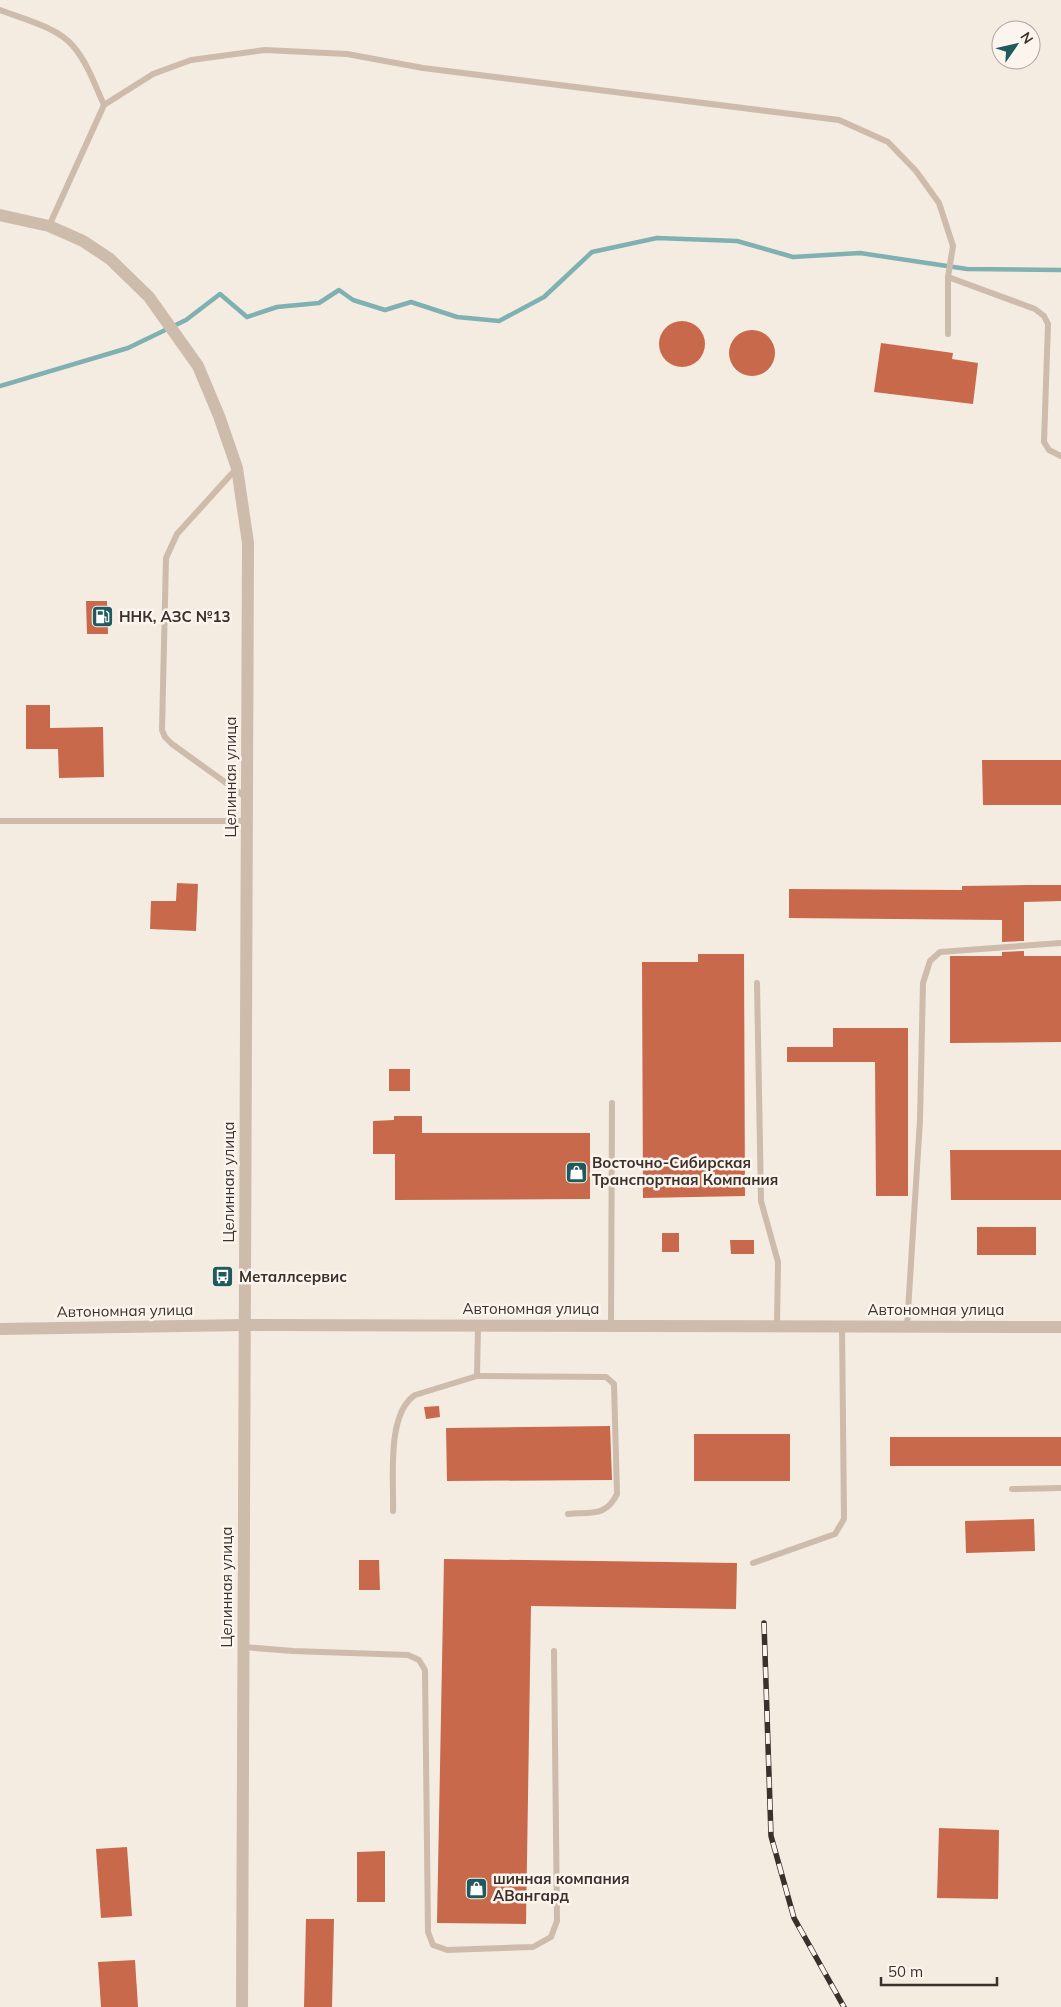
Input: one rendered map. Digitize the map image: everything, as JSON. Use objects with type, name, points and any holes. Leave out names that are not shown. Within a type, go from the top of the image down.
[{"type":"street","name":"Целинная улица","points":[[0,215],[49,226],[83,241],[110,260],[149,297],[198,366],[237,468],[248,543],[242,2007]]},
{"type":"street","name":"Автономная улица","points":[[0,1329],[245,1325],[1061,1327]]},
{"type":"lane","points":[[0,10],[55,32],[72,44],[81,56],[104,105]]},
{"type":"lane","points":[[49,226],[104,105],[118,98],[153,74],[191,60],[265,50],[347,54],[423,68],[839,120],[888,142],[916,170],[939,203],[953,246],[948,277],[948,334]]},
{"type":"lane","points":[[948,277],[1035,309],[1044,316],[1048,324],[1044,442],[1049,450],[1061,456]]},
{"type":"lane","points":[[237,468],[177,534],[166,558],[162,730],[165,737],[172,744],[247,798]]},
{"type":"lane","points":[[0,821],[247,822]]},
{"type":"lane","points":[[907,1326],[920,1120],[923,983],[930,962],[940,952],[1061,943]]},
{"type":"lane","points":[[756,983],[761,1201],[778,1262],[777,1326]]},
{"type":"lane","points":[[611,1326],[612,1103]]},
{"type":"lane","points":[[477,1376],[478,1326]]},
{"type":"lane","points":[[753,1562],[835,1534],[844,1520],[842,1326]]},
{"type":"lane","points":[[393,1511],[394,1439],[401,1410],[407,1401],[415,1395],[477,1376],[606,1377],[614,1384],[617,1494],[611,1506],[605,1510],[568,1514]]},
{"type":"lane","points":[[1012,1489],[1061,1488]]},
{"type":"lane","points":[[243,1647],[293,1652],[408,1655],[419,1660],[426,1670],[428,1932],[433,1945],[447,1950],[533,1947],[550,1938],[558,1921],[554,1651]]},
{"type":"building","points":[[682,321],[695,325],[701,331],[705,344],[701,357],[695,363],[682,367],[669,363],[663,357],[659,344],[663,331],[669,325]]},
{"type":"building","points":[[752,330],[765,334],[771,340],[775,353],[771,366],[765,372],[752,376],[739,372],[733,366],[729,353],[733,340],[739,334]]},
{"type":"building","points":[[881,343],[953,353],[952,359],[978,363],[973,404],[874,392]]},
{"type":"building","points":[[86,601],[107,601],[108,634],[87,634]]},
{"type":"building","points":[[26,705],[50,705],[50,728],[103,727],[104,777],[59,778],[58,749],[26,749]]},
{"type":"building","points":[[982,760],[1061,760],[1061,805],[983,805]]},
{"type":"building","points":[[177,883],[198,884],[196,931],[150,929],[151,901],[176,901]]},
{"type":"building","points":[[1061,885],[1061,901],[1024,902],[1024,941],[1002,942],[1002,920],[789,918],[789,889],[962,890],[962,886]]},
{"type":"building","points":[[1024,951],[1024,956],[1061,956],[1061,1042],[950,1043],[950,956],[1002,956],[1002,952]]},
{"type":"building","points":[[698,954],[744,954],[745,1196],[643,1198],[642,962],[698,962]]},
{"type":"building","points":[[833,1028],[908,1028],[908,1196],[876,1196],[875,1062],[787,1062],[787,1047],[833,1047]]},
{"type":"building","points":[[389,1069],[410,1069],[410,1091],[389,1091]]},
{"type":"building","points":[[394,1116],[422,1116],[422,1133],[590,1133],[590,1199],[395,1200],[395,1154],[373,1154],[373,1121],[394,1120]]},
{"type":"building","points":[[950,1150],[1061,1150],[1061,1200],[951,1200]]},
{"type":"building","points":[[977,1227],[1036,1227],[1036,1255],[977,1255]]},
{"type":"building","points":[[662,1233],[679,1233],[679,1252],[662,1252]]},
{"type":"building","points":[[730,1240],[754,1240],[754,1254],[731,1254]]},
{"type":"building","points":[[439,1406],[440,1417],[426,1419],[424,1407]]},
{"type":"building","points":[[610,1426],[612,1480],[447,1481],[446,1428]]},
{"type":"building","points":[[694,1434],[790,1434],[790,1481],[694,1481]]},
{"type":"building","points":[[890,1437],[1061,1437],[1061,1466],[890,1466]]},
{"type":"building","points":[[1034,1519],[1035,1551],[966,1553],[965,1521]]},
{"type":"building","points":[[444,1559],[737,1563],[736,1609],[531,1606],[526,1924],[437,1923]]},
{"type":"building","points":[[359,1560],[379,1560],[380,1590],[359,1590]]},
{"type":"building","points":[[939,1828],[999,1830],[998,1899],[937,1898]]},
{"type":"building","points":[[127,1847],[132,1916],[101,1918],[96,1849]]},
{"type":"building","points":[[385,1851],[385,1902],[357,1902],[357,1852]]},
{"type":"building","points":[[306,1919],[334,1919],[332,2007],[304,2007]]},
{"type":"building","points":[[135,1960],[138,2007],[101,2007],[98,1962]]},
{"type":"waterway","points":[[0,386],[128,348],[186,320],[220,294],[247,317],[277,307],[319,303],[339,290],[353,300],[385,310],[411,302],[457,317],[499,321],[544,297],[592,252],[657,238],[737,241],[793,257],[860,253],[967,269],[1061,270]]},
{"type":"railway","points":[[764,1623],[771,1836],[794,1918],[844,2007]]},
{"type":"place","name":"ННК, АЗС №13","points":[[103,617]]},
{"type":"place","name":"Восточно-Сибирская Транспортная Компания","points":[[576,1172]]},
{"type":"place","name":"Металлсервис","points":[[223,1277]]},
{"type":"place","name":"шинная компания АВангард","points":[[477,1888]]}]
